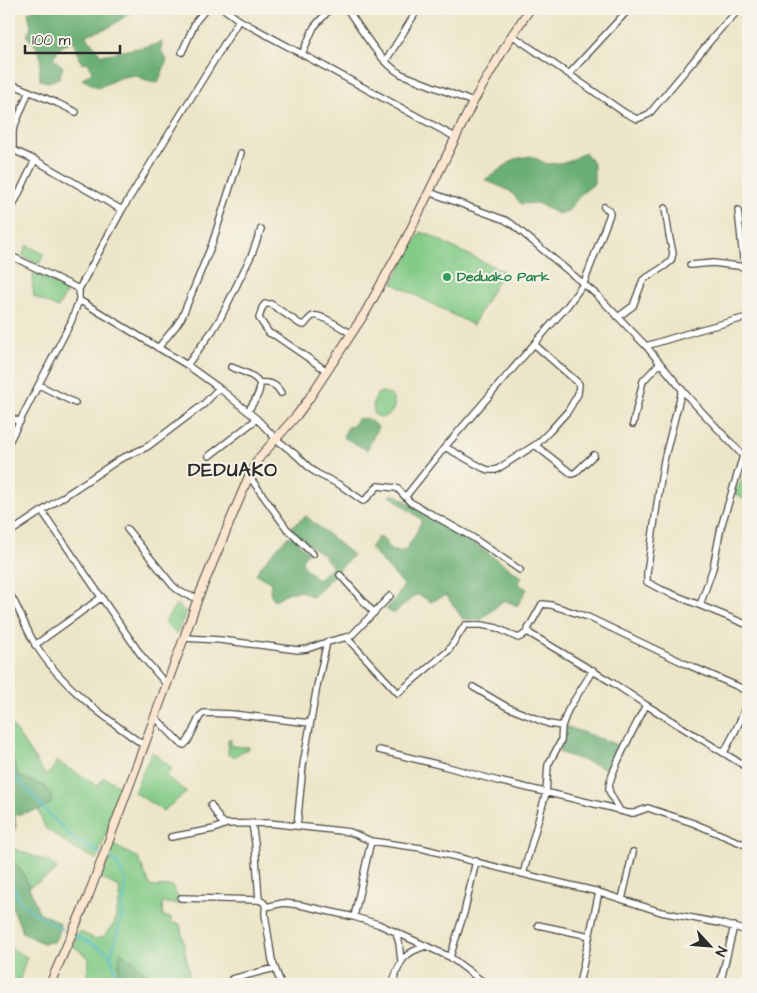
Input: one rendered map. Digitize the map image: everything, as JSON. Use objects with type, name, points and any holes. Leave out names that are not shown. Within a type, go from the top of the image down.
[{"type":"street","points":[[182,52],[196,21],[206,9]]},
{"type":"street","points":[[224,9],[239,20],[455,137]]},
{"type":"street","points":[[302,54],[314,27],[330,9]]},
{"type":"street","points":[[346,9],[385,62],[401,74],[473,102]]},
{"type":"street","points":[[385,62],[418,9]]},
{"type":"street","points":[[50,984],[88,896],[145,746],[198,598],[249,476],[259,458],[303,408],[352,334],[406,239],[473,102],[512,35],[530,9]]},
{"type":"street","points":[[569,74],[629,9]]},
{"type":"street","points":[[512,35],[624,113],[637,119],[649,114],[722,27],[740,9]]},
{"type":"street","points":[[9,442],[71,322],[78,300],[78,289],[122,210],[239,20]]},
{"type":"street","points":[[9,83],[76,112]]},
{"type":"street","points":[[29,91],[13,130],[11,148],[122,210]]},
{"type":"street","points":[[158,348],[182,317],[208,255],[241,153]]},
{"type":"street","points":[[9,214],[35,160]]},
{"type":"street","points":[[429,192],[512,224],[584,284],[646,346],[682,390],[748,461]]},
{"type":"street","points":[[406,496],[445,447],[584,284],[610,214],[604,207]]},
{"type":"street","points":[[618,317],[635,302],[643,280],[671,261],[673,254],[665,208]]},
{"type":"street","points":[[690,265],[714,263],[747,269],[738,210]]},
{"type":"street","points":[[187,365],[221,317],[252,254],[261,229]]},
{"type":"street","points":[[9,255],[78,289]]},
{"type":"street","points":[[78,300],[187,365],[219,388],[248,411],[276,439],[318,474],[340,485],[364,501],[378,486],[396,488],[410,502],[472,537],[520,570]]},
{"type":"street","points":[[327,371],[269,333],[260,318],[262,308],[265,304],[271,304],[300,324],[304,324],[312,316],[319,316],[352,334]]},
{"type":"street","points":[[646,346],[702,329],[748,318]]},
{"type":"street","points":[[445,447],[483,468],[496,470],[535,445],[568,411],[578,394],[579,388],[576,381],[534,344]]},
{"type":"street","points":[[633,424],[642,381],[660,363]]},
{"type":"street","points":[[232,367],[251,376],[260,383],[276,386],[281,393]]},
{"type":"street","points":[[248,411],[259,394],[260,383]]},
{"type":"street","points":[[39,385],[75,403]]},
{"type":"street","points":[[9,533],[120,459],[147,447],[199,408],[219,388]]},
{"type":"street","points":[[682,390],[672,426],[659,491],[646,581],[660,589],[748,625]]},
{"type":"street","points":[[9,417],[20,422]]},
{"type":"street","points":[[209,456],[257,419]]},
{"type":"street","points":[[535,445],[572,474],[594,455]]},
{"type":"street","points":[[700,605],[713,568],[721,527],[744,456]]},
{"type":"street","points":[[249,476],[291,534],[313,554]]},
{"type":"street","points":[[42,511],[146,662],[167,685]]},
{"type":"street","points":[[127,529],[173,586],[188,596],[198,598]]},
{"type":"street","points":[[340,575],[374,613]]},
{"type":"street","points":[[9,593],[20,611],[35,645],[57,674],[110,721],[145,746]]},
{"type":"street","points":[[184,638],[220,640],[298,650],[307,649],[353,635],[390,596]]},
{"type":"street","points":[[35,645],[102,597]]},
{"type":"street","points":[[347,638],[398,693],[448,650],[464,626],[482,624],[497,628],[518,638],[528,630],[542,604],[552,604],[588,617],[748,692],[742,714],[724,753]]},
{"type":"street","points":[[528,630],[529,633],[593,670],[748,768]]},
{"type":"street","points":[[297,826],[302,765],[327,642]]},
{"type":"street","points":[[523,874],[546,793],[548,765],[561,741],[562,726],[568,710],[593,670]]},
{"type":"street","points":[[473,687],[507,707],[549,724],[562,726]]},
{"type":"street","points":[[620,811],[610,791],[610,784],[622,753],[646,705]]},
{"type":"street","points":[[155,717],[184,745],[188,741],[200,716],[204,713],[310,722]]},
{"type":"street","points":[[379,750],[620,811],[634,813],[648,808],[693,822],[748,846]]},
{"type":"street","points":[[210,805],[220,820],[226,824]]},
{"type":"street","points":[[252,823],[259,900]]},
{"type":"street","points":[[171,836],[214,829],[226,824],[252,823],[269,823],[350,832],[371,841],[421,848],[476,861],[599,892],[661,912],[734,926],[748,931]]},
{"type":"street","points":[[354,917],[371,841]]},
{"type":"street","points":[[622,900],[633,852]]},
{"type":"street","points":[[450,957],[464,913],[476,861]]},
{"type":"street","points":[[579,984],[599,892]]},
{"type":"street","points":[[181,898],[259,900],[264,902],[272,960],[281,984]]},
{"type":"street","points":[[266,907],[283,903],[291,904],[320,909],[378,924],[450,957],[486,984]]},
{"type":"street","points":[[538,925],[590,936]]},
{"type":"street","points":[[720,984],[734,926]]},
{"type":"street","points":[[396,933],[401,961]]},
{"type":"street","points":[[392,984],[401,961],[411,952],[426,946]]},
{"type":"street","points":[[232,978],[275,968]]},
{"type":"green space","points":[[34,9],[133,9],[110,27],[86,35],[101,55],[154,45],[162,41],[161,51],[167,60],[158,83],[135,75],[119,78],[98,88],[82,79],[92,72],[88,62],[82,64],[73,40],[61,47],[53,58],[63,67],[59,78],[48,82],[40,80],[40,55],[27,36],[31,26],[28,12]]},
{"type":"green space","points":[[585,152],[594,165],[594,184],[581,194],[568,211],[558,214],[537,203],[521,204],[510,191],[485,180],[515,159],[531,156],[547,164],[568,162]]},
{"type":"green space","name":"Deduako Park","points":[[421,232],[427,233],[503,271],[473,325],[392,283]]},
{"type":"green space","points":[[27,245],[44,254],[39,264],[22,256]]},
{"type":"green space","points":[[34,273],[68,290],[58,308],[34,297],[32,281]]},
{"type":"green space","points":[[383,392],[392,396],[394,407],[390,414],[383,417],[374,414],[373,403],[378,393]]},
{"type":"green space","points":[[367,418],[378,427],[367,450],[343,437],[348,426],[352,427],[357,419]]},
{"type":"green space","points":[[748,472],[748,502],[734,493]]},
{"type":"green space","points":[[389,495],[397,495],[454,534],[465,537],[522,577],[518,584],[527,589],[517,606],[504,600],[481,620],[463,619],[446,595],[431,602],[415,595],[394,614],[386,609],[395,600],[404,585],[370,548],[378,537],[385,540],[391,551],[405,551],[422,520]]},
{"type":"green space","points":[[306,516],[353,555],[313,597],[300,591],[287,593],[274,601],[270,592],[271,583],[256,574],[287,537],[293,537],[308,552],[302,560],[304,567],[318,580],[332,566],[322,554],[291,532],[291,527]]},
{"type":"green space","points":[[176,604],[186,612],[177,634],[164,623]]},
{"type":"green space","points":[[9,721],[46,776],[54,767],[56,761],[98,786],[104,777],[123,788],[97,859],[78,851],[45,828],[38,810],[51,803],[45,786],[18,776],[9,753]]},
{"type":"green space","points":[[565,726],[618,745],[608,769],[558,752],[563,742]]},
{"type":"green space","points":[[228,739],[231,739],[231,746],[249,747],[249,749],[233,757],[228,755]]},
{"type":"green space","points":[[152,752],[172,768],[166,776],[187,792],[163,811],[134,792]]},
{"type":"green space","points":[[9,753],[18,776],[44,786],[52,797],[51,803],[38,810],[15,815],[16,827],[9,840]]},
{"type":"green space","points":[[113,845],[138,858],[151,887],[172,886],[181,904],[162,903],[163,916],[171,918],[172,923],[180,924],[190,978],[168,981],[169,984],[147,984],[149,976],[121,952],[118,974],[122,984],[84,984],[89,958],[72,945],[79,931],[95,939],[103,937],[114,924],[120,898],[119,887],[101,878]]},
{"type":"green space","points":[[9,847],[49,862],[58,869],[29,887],[24,875],[9,857]]},
{"type":"green space","points":[[10,856],[24,875],[39,912],[60,923],[58,935],[54,942],[43,943],[23,933],[9,899]]},
{"type":"green space","points":[[9,947],[27,957],[17,984],[9,984]]},
{"type":"green space","points":[[120,952],[136,963],[149,976],[147,984],[122,984],[118,974]]},
{"type":"waterway","points":[[9,758],[13,774],[9,785]]},
{"type":"waterway","points":[[13,774],[75,840],[100,853]]},
{"type":"waterway","points":[[108,856],[116,862],[126,880],[122,915],[111,956]]},
{"type":"waterway","points":[[9,877],[20,902],[37,915],[62,929]]},
{"type":"waterway","points":[[74,935],[102,949],[111,956],[119,984]]},
{"type":"place","name":"Deduako Park","points":[[447,277]]},
{"type":"district","name":"DEDUAKO","points":[[233,470]]}]
